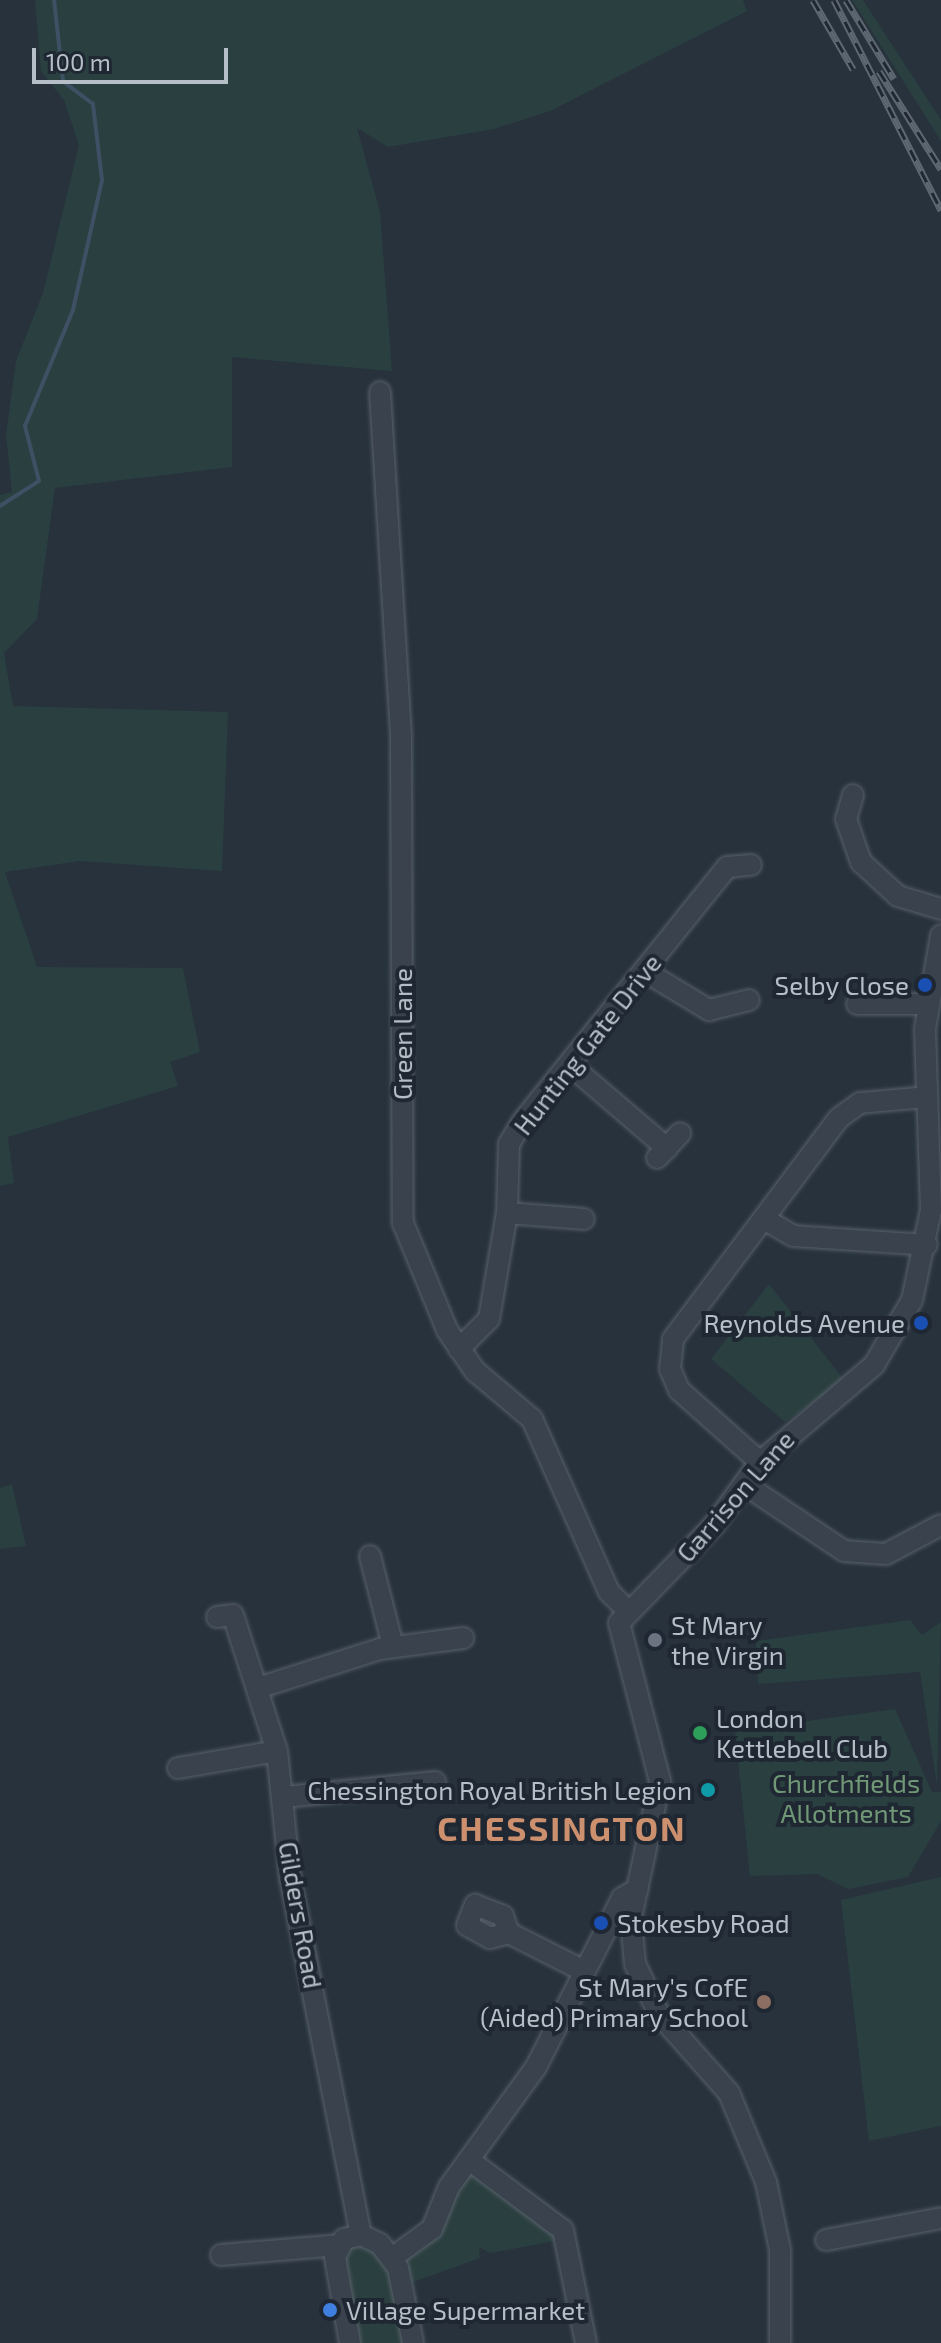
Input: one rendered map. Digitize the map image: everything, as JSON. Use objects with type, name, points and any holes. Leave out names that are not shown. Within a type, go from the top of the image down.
[{"type":"street","name":"Green Lane","points":[[380,392],[401,736],[403,1223],[459,1349],[532,1419],[609,1592],[626,1609]]},
{"type":"street","points":[[853,795],[846,819],[861,862],[898,896],[941,909]]},
{"type":"street","name":"Hunting Gate Drive","points":[[459,1349],[489,1319],[507,1213],[509,1144],[727,867],[751,865]]},
{"type":"street","name":"Garrison Lane","points":[[626,1609],[694,1548],[760,1462],[874,1365],[912,1300],[927,1245],[936,1158],[927,1097],[926,1004],[941,935]]},
{"type":"street","points":[[646,972],[709,1010],[749,1000]]},
{"type":"street","points":[[857,1004],[926,1004]]},
{"type":"street","points":[[570,1065],[668,1146]]},
{"type":"street","points":[[760,1462],[693,1404],[670,1369],[673,1339],[839,1118],[860,1103],[927,1097]]},
{"type":"street","points":[[507,1213],[584,1219]]},
{"type":"street","points":[[764,1219],[793,1236],[927,1245]]},
{"type":"street","points":[[744,1484],[854,1553],[886,1554],[941,1525]]},
{"type":"street","points":[[368,1570],[393,1646]]},
{"type":"street","points":[[626,1609],[619,1633],[660,1781],[638,1889],[631,1947],[659,2014],[729,2093],[766,2182],[780,2250],[780,2343]]},
{"type":"street","name":"Gilders Road","points":[[233,1613],[277,1751],[290,1877],[361,2235]]},
{"type":"street","points":[[258,1688],[393,1646],[463,1638]]},
{"type":"street","points":[[187,1762],[277,1751]]},
{"type":"street","points":[[284,1797],[435,1782]]},
{"type":"street","points":[[393,2257],[432,2229],[441,2200],[536,2067],[626,1892],[638,1889]]},
{"type":"street","points":[[509,1933],[584,1971]]},
{"type":"street","points":[[599,1943],[631,1947]]},
{"type":"street","points":[[469,2160],[563,2230],[586,2343]]},
{"type":"street","points":[[826,2240],[941,2218]]},
{"type":"street","points":[[221,2255],[339,2245],[361,2235],[393,2257],[413,2343]]},
{"type":"street","points":[[339,2245],[350,2343]]},
{"type":"green space","points":[[35,0],[743,0],[747,11],[550,111],[494,129],[388,147],[357,128],[380,212],[392,371],[232,357],[232,467],[55,488],[37,619],[4,653],[13,706],[228,712],[222,871],[80,861],[5,872],[37,967],[183,968],[200,1052],[170,1062],[178,1086],[8,1137],[14,1183],[0,1186],[0,495],[12,492],[6,435],[16,361],[43,293],[79,145],[64,100],[41,71]]},
{"type":"green space","points":[[852,0],[863,0],[941,120],[941,141]]},
{"type":"green space","points":[[769,1284],[844,1380],[785,1422],[711,1359]]},
{"type":"green space","points":[[12,1484],[26,1546],[0,1549],[0,1488]]},
{"type":"green space","points":[[910,1620],[922,1635],[941,1622],[937,1786],[920,1672],[758,1684],[756,1641]]},
{"type":"green space","name":"Churchfields Allotments","points":[[895,1709],[932,1792],[941,1792],[941,1821],[908,1877],[848,1889],[817,1874],[750,1876],[735,1731]]},
{"type":"green space","points":[[941,1877],[941,2126],[869,2141],[841,1900]]},
{"type":"green space","points":[[469,2160],[566,2239],[490,2253],[479,2247],[480,2258],[402,2286],[413,2343],[350,2343],[344,2239],[393,2257],[422,2240]]},
{"type":"waterway","points":[[0,506],[39,481],[25,426],[73,310],[102,180],[93,104],[63,81],[54,0]]},
{"type":"railway","points":[[813,0],[853,69]]},
{"type":"railway","points":[[834,0],[941,210]]},
{"type":"railway","points":[[846,0],[894,79]]},
{"type":"railway","points":[[879,71],[941,169]]},
{"type":"place","name":"Selby Close","points":[[925,985]]},
{"type":"place","name":"Reynolds Avenue","points":[[921,1323]]},
{"type":"place","name":"St Mary the Virgin","points":[[655,1640]]},
{"type":"place","name":"London Kettlebell Club","points":[[700,1733]]},
{"type":"place","name":"Chessington Royal British Legion","points":[[708,1790]]},
{"type":"place","name":"Stokesby Road","points":[[601,1923]]},
{"type":"place","name":"St Mary's CofE (Aided) Primary School","points":[[764,2002]]},
{"type":"place","name":"Village Supermarket","points":[[330,2310]]},
{"type":"district","name":"CHESSINGTON","points":[[562,1828]]}]
